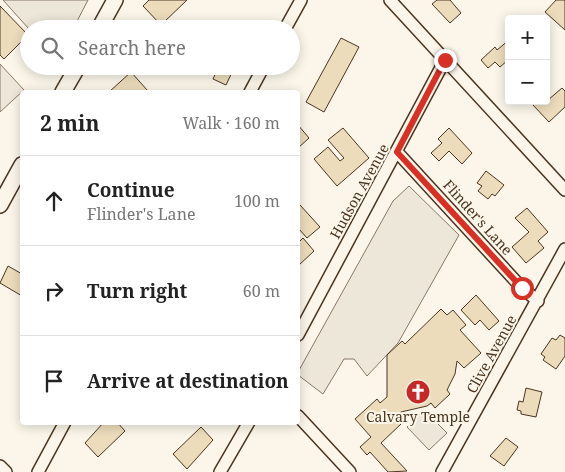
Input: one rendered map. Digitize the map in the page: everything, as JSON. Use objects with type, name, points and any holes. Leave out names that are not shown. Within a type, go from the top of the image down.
[{"type":"main road","points":[[104,20],[115,0]]},
{"type":"main road","points":[[64,90],[73,75]]},
{"type":"main road","points":[[0,205],[20,169]]},
{"type":"street","points":[[290,20],[301,0]]},
{"type":"street","points":[[390,0],[565,190]]},
{"type":"street","name":"Hudson Avenue","points":[[300,331],[445,60]]},
{"type":"street","points":[[251,90],[259,75]]},
{"type":"street","name":"Flinder's Lane","points":[[397,152],[522,288],[538,301]]},
{"type":"street","name":"Clive Avenue","points":[[442,472],[565,250]]},
{"type":"street","points":[[300,418],[350,472]]},
{"type":"street","points":[[38,472],[64,425]]},
{"type":"street","points":[[220,472],[247,425]]},
{"type":"street","points":[[0,466],[6,472]]},
{"type":"shaded area","points":[[3,0],[88,0],[78,20],[21,20]]},
{"type":"shaded area","points":[[0,64],[24,90],[20,90],[20,94],[0,112]]},
{"type":"shaded area","points":[[409,186],[459,235],[398,343],[367,376],[354,359],[344,359],[323,394],[300,377],[300,368],[393,201]]},
{"type":"shaded area","points":[[424,410],[447,433],[429,450],[407,427]]},
{"type":"building","points":[[149,0],[187,0],[166,20],[156,20],[143,6]]},
{"type":"building","points":[[437,0],[450,0],[461,13],[450,23],[432,4]]},
{"type":"building","points":[[556,0],[565,0],[565,30],[550,15],[545,12]]},
{"type":"building","points":[[0,6],[20,27],[20,43],[4,59],[0,55]]},
{"type":"building","points":[[341,38],[359,47],[324,112],[306,102]]},
{"type":"building","points":[[505,43],[505,63],[500,67],[495,62],[488,68],[481,60],[495,47],[497,50]]},
{"type":"building","points":[[128,75],[134,75],[147,90],[111,90]]},
{"type":"building","points":[[215,75],[231,75],[226,85],[213,79]]},
{"type":"building","points":[[562,88],[565,91],[565,107],[549,122],[533,105],[550,105],[550,98]]},
{"type":"building","points":[[300,127],[309,138],[300,146]]},
{"type":"building","points":[[343,128],[369,158],[337,186],[314,159],[328,147],[340,161],[344,158],[328,140]]},
{"type":"building","points":[[449,128],[472,153],[462,164],[449,151],[439,161],[431,153],[442,143],[438,139]]},
{"type":"building","points":[[486,171],[504,185],[495,196],[492,194],[488,199],[478,191],[482,186],[477,183]]},
{"type":"building","points":[[300,205],[320,227],[307,238],[300,230]]},
{"type":"building","points":[[527,208],[548,232],[538,241],[544,248],[526,263],[512,247],[529,232],[515,218]]},
{"type":"building","points":[[303,238],[314,251],[300,264],[300,241]]},
{"type":"building","points":[[8,266],[20,273],[20,295],[0,283]]},
{"type":"building","points":[[476,295],[499,321],[489,330],[480,320],[475,325],[461,310]]},
{"type":"building","name":"Calvary Temple","points":[[441,309],[447,315],[453,310],[466,325],[460,330],[481,353],[464,368],[457,361],[455,374],[447,390],[450,394],[435,408],[431,403],[427,406],[401,412],[395,418],[401,424],[381,443],[407,471],[388,472],[370,452],[367,455],[360,447],[371,437],[355,419],[377,399],[380,403],[387,397],[387,355],[402,341],[405,344]]},
{"type":"building","points":[[560,335],[565,338],[565,356],[556,369],[543,360],[545,357],[541,354],[552,338],[556,340]]},
{"type":"building","points":[[526,388],[542,392],[536,417],[521,414],[521,411],[517,410],[519,401],[523,402]]},
{"type":"building","points":[[101,425],[120,425],[125,431],[98,457],[85,443]]},
{"type":"building","points":[[201,427],[213,440],[187,469],[173,454]]},
{"type":"building","points":[[506,438],[518,447],[504,466],[490,456]]},
{"type":"place","name":"Calvary Temple","points":[[418,392]]},
{"type":"route","points":[[445,60],[397,152],[522,288]]}]
